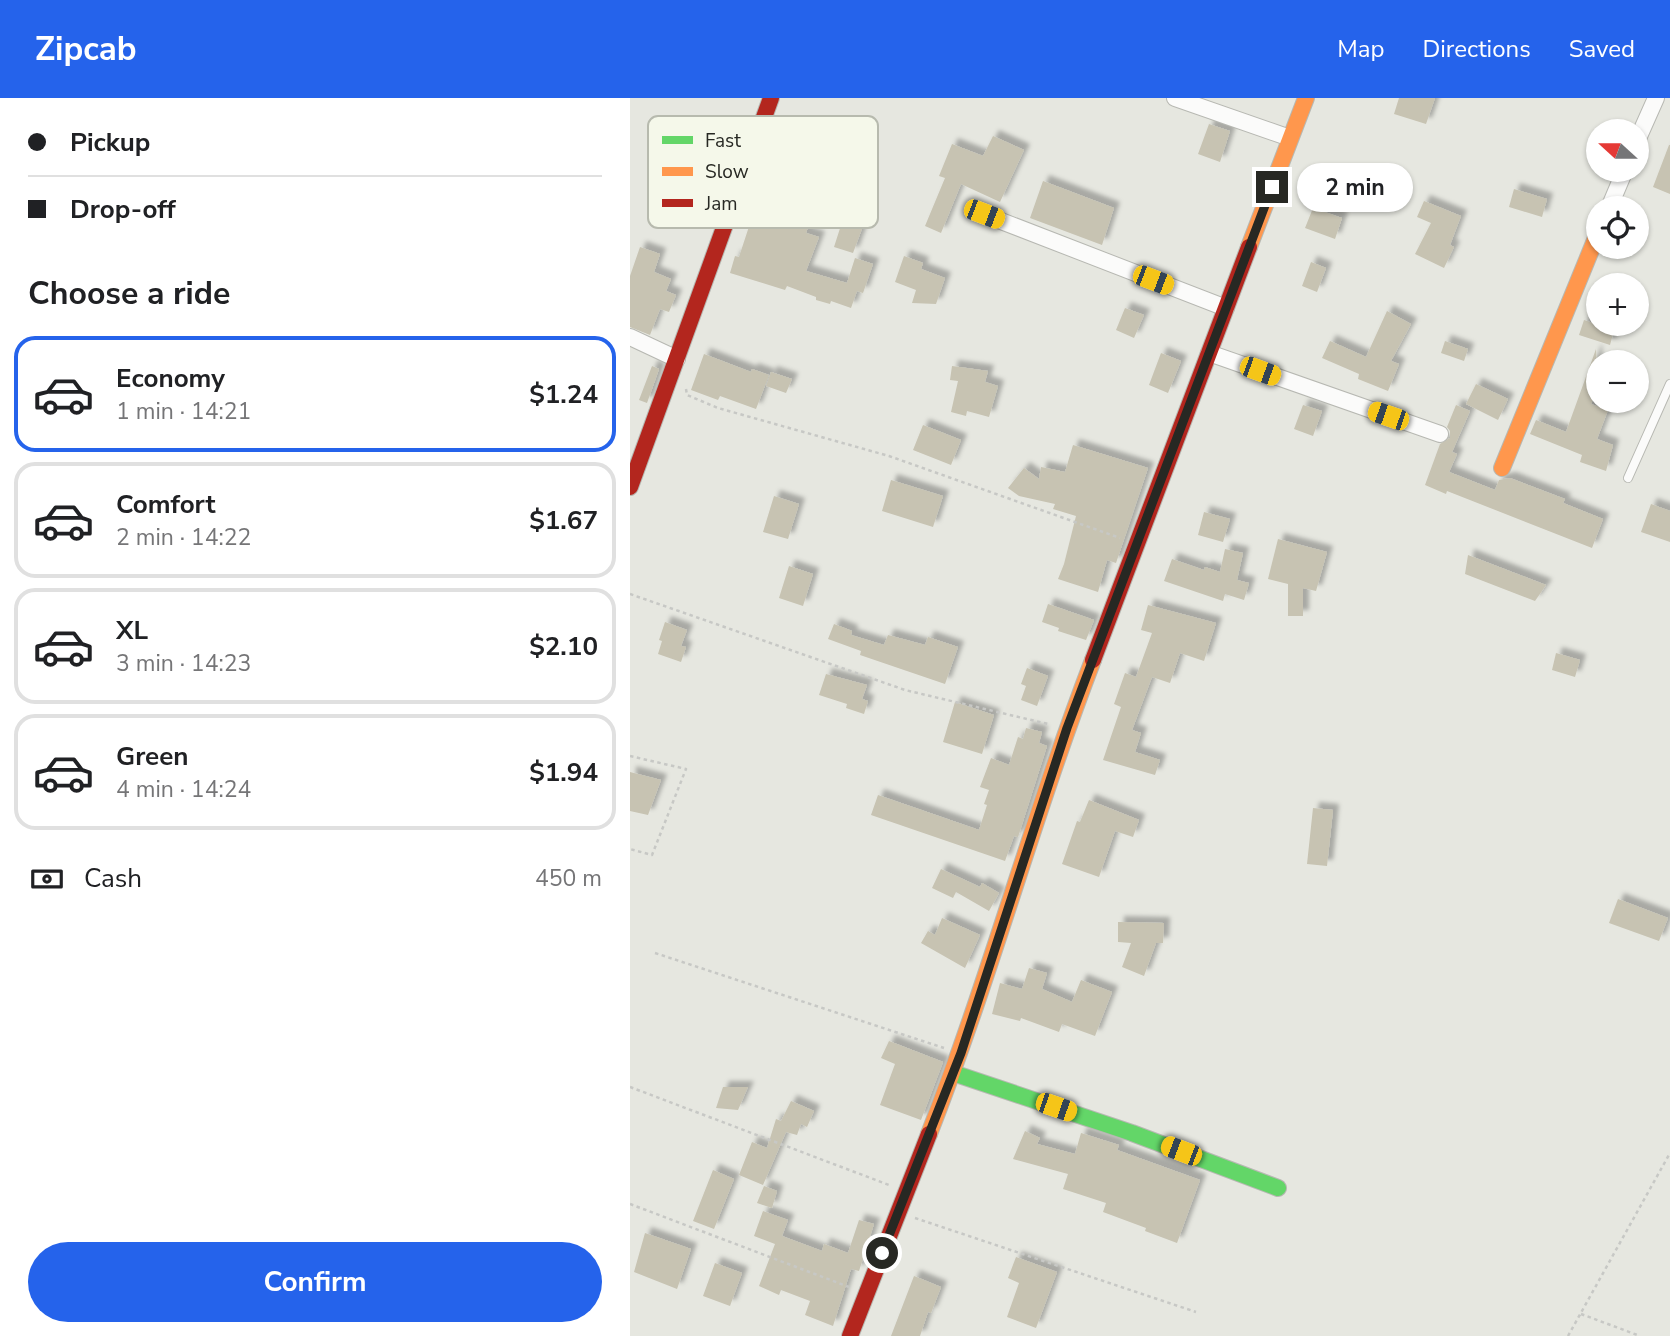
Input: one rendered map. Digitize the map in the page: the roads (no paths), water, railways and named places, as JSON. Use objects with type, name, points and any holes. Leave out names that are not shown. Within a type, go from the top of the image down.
[{"type":"street","points":[[765,116],[771,98]]},
{"type":"street","points":[[1175,98],[1290,138]]},
{"type":"street","points":[[850,1336],[961,1053],[1067,728],[1306,98]]},
{"type":"street","points":[[1647,119],[1656,98]]},
{"type":"street","points":[[984,214],[1226,308]]},
{"type":"street","points":[[630,487],[724,228]]},
{"type":"street","points":[[1502,468],[1587,259]]},
{"type":"street","points":[[630,337],[677,359]]},
{"type":"street","points":[[1209,353],[1440,435]]},
{"type":"street","points":[[953,1073],[1132,1133],[1278,1188]]},
{"type":"lane","points":[[1628,478],[1670,384]]}]
